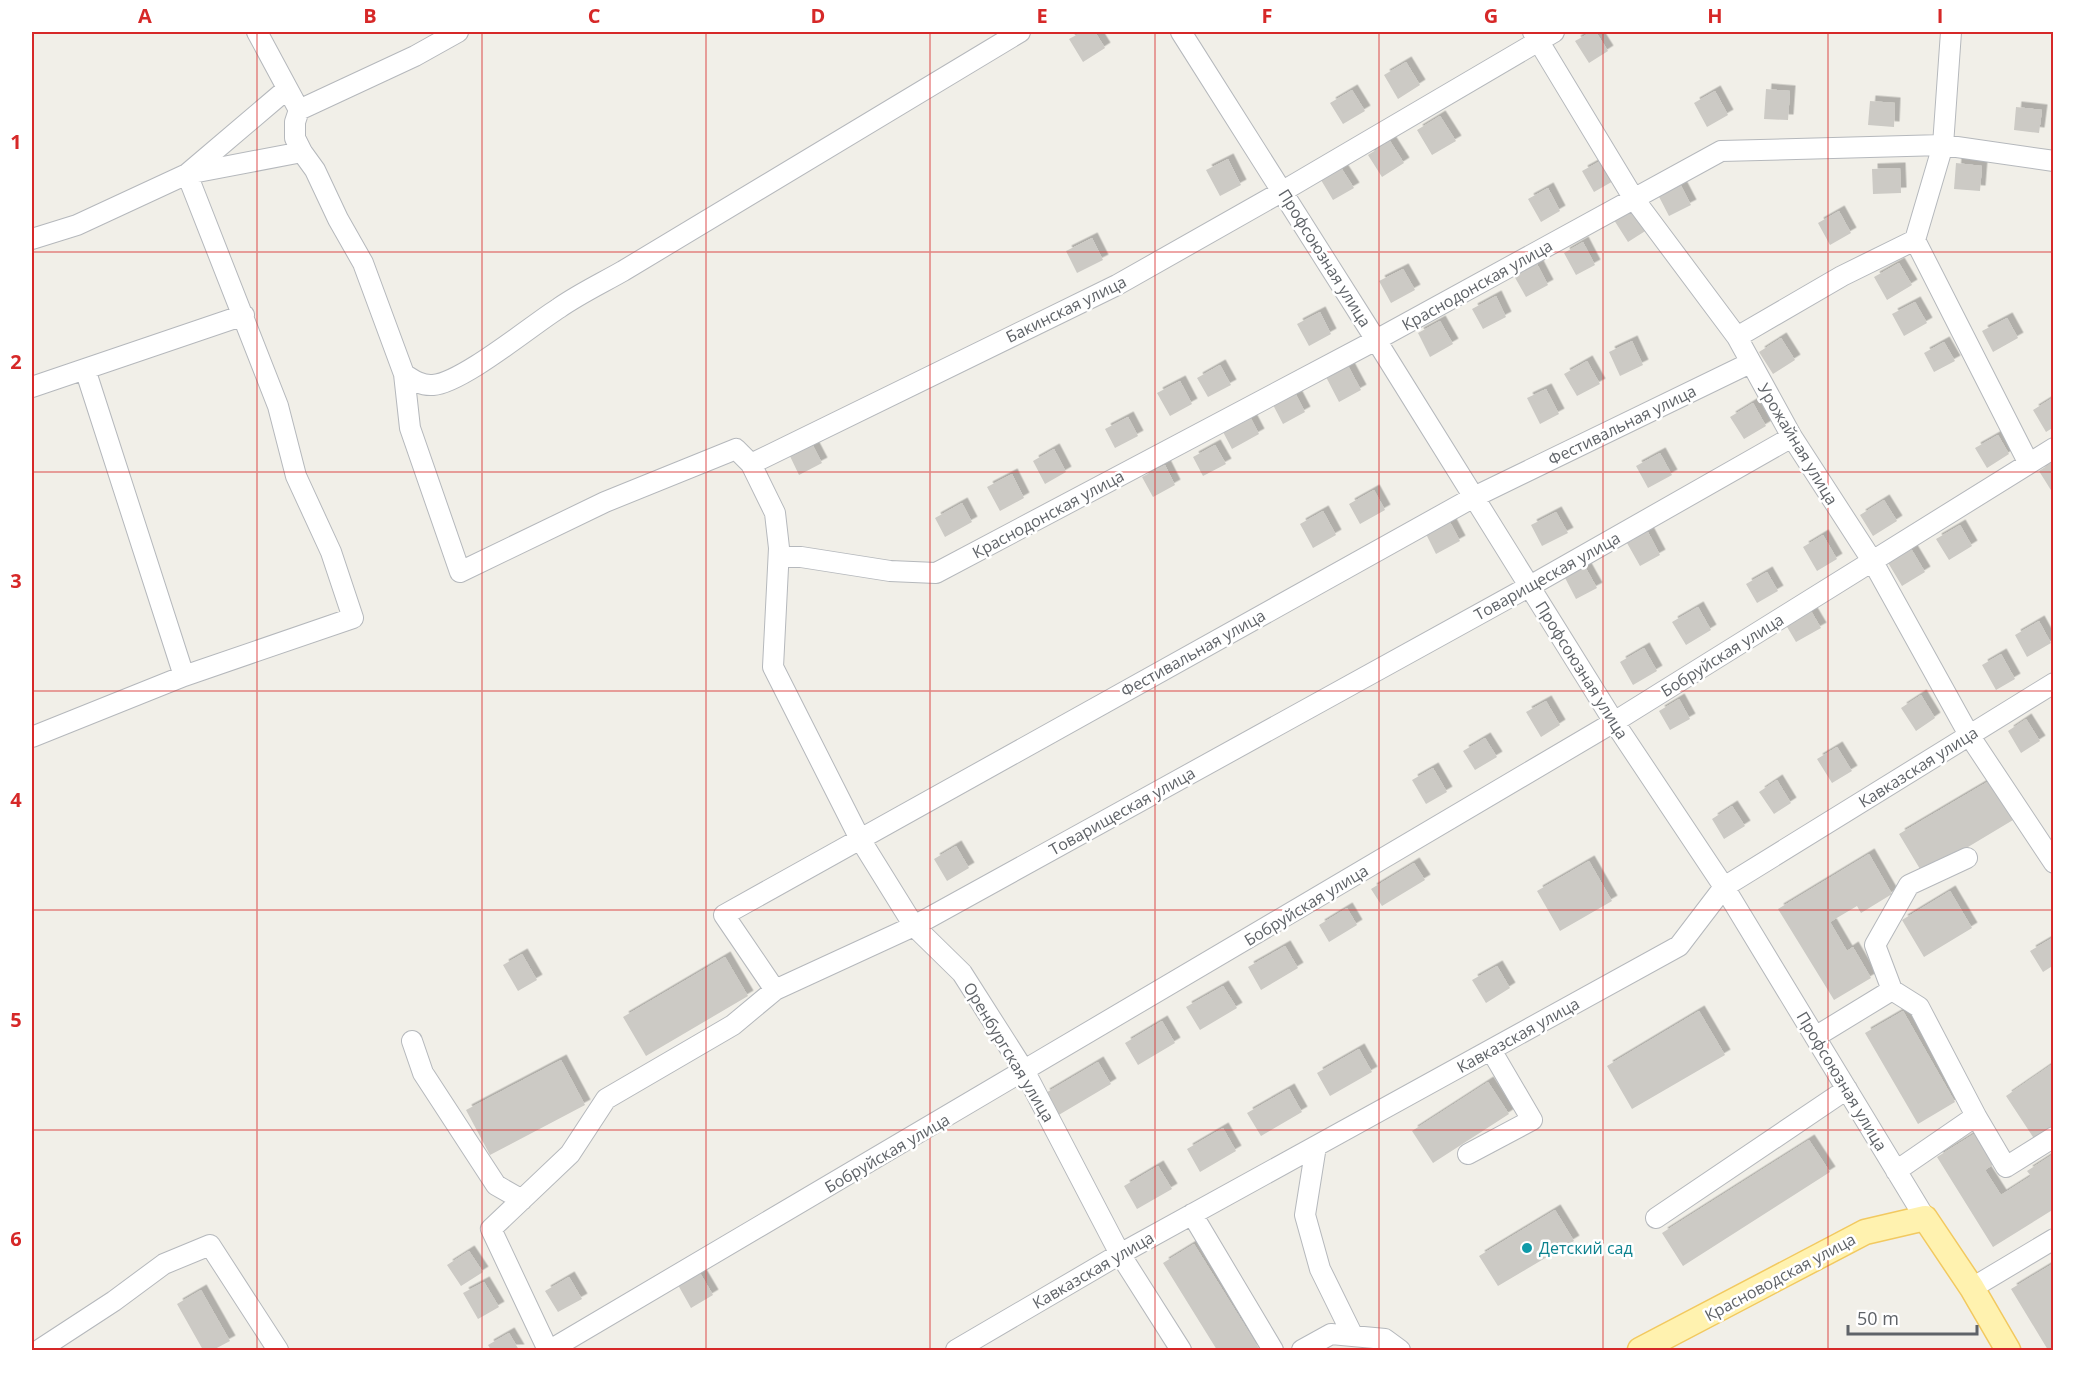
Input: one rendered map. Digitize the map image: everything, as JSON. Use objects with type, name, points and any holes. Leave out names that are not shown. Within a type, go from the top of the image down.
[{"type":"main road","points":[[1925,1218],[1972,1288],[2008,1350]]},
{"type":"main road","name":"Красноводская улица","points":[[1640,1350],[1865,1232],[1925,1218]]},
{"type":"street","points":[[257,32],[299,110]]},
{"type":"street","points":[[458,32],[415,56],[299,110],[295,122],[295,138],[315,170],[338,219],[363,263],[404,374],[410,428],[460,572],[605,502],[736,449],[750,464],[775,513],[780,557]]},
{"type":"street","points":[[404,374],[418,383],[434,385],[456,377],[525,333],[560,307],[623,272],[1020,32]]},
{"type":"street","name":"Профсоюзная улица","points":[[1181,32],[1283,191],[1614,722],[1724,887],[1925,1218]]},
{"type":"street","points":[[1951,32],[1943,145],[1915,240],[2028,462]]},
{"type":"street","name":"Бакинская улица","points":[[750,464],[1117,285],[1283,191],[1542,35]]},
{"type":"street","name":"Урожайная улица","points":[[1542,35],[1634,199],[1737,337],[1792,437],[1873,562],[1969,735],[2054,863]]},
{"type":"street","points":[[188,174],[287,89]]},
{"type":"street","name":"Краснодонская улица","points":[[780,557],[801,557],[890,571],[936,573],[1376,340],[1721,151],[1943,145],[2054,161]]},
{"type":"street","points":[[32,239],[77,225],[188,174],[302,152]]},
{"type":"street","points":[[32,736],[184,676],[353,618],[331,552],[296,476],[278,406],[188,174]]},
{"type":"street","points":[[1737,337],[1842,276],[1915,240]]},
{"type":"street","points":[[32,387],[244,315]]},
{"type":"street","name":"Фестивальная улица","points":[[775,990],[724,915],[1474,497],[1750,363]]},
{"type":"street","points":[[85,369],[184,676]]},
{"type":"street","name":"Товарищеская улица","points":[[549,1350],[491,1229],[570,1154],[606,1099],[733,1024],[775,990],[914,926],[1530,586],[1792,437]]},
{"type":"street","name":"Бобруйская улица","points":[[549,1350],[1025,1072],[1614,722],[1873,562],[2028,462],[2054,448]]},
{"type":"street","name":"Оренбургская улица","points":[[780,557],[773,668],[860,839],[914,926],[962,974],[1025,1072],[1120,1254],[1182,1350]]},
{"type":"street","name":"Кавказская улица","points":[[956,1350],[1120,1254],[1679,946],[1724,887],[2054,683]]},
{"type":"street","points":[[1967,858],[1909,885],[1875,945],[1892,990],[1919,1007],[1976,1116],[2006,1167],[2054,1137]]},
{"type":"street","points":[[1815,1037],[1892,990]]},
{"type":"street","points":[[412,1041],[423,1073],[496,1185],[522,1200]]},
{"type":"street","points":[[1468,1154],[1532,1120],[1491,1050]]},
{"type":"street","points":[[1656,1218],[1847,1089]]},
{"type":"street","points":[[1896,1171],[1976,1116]]},
{"type":"street","points":[[1316,1146],[1305,1215],[1320,1269],[1353,1336]]},
{"type":"street","points":[[1192,1214],[1273,1350]]},
{"type":"street","points":[[1972,1288],[2054,1239]]},
{"type":"street","points":[[39,1350],[114,1301],[164,1264],[210,1245],[278,1350]]},
{"type":"street","points":[[1302,1350],[1331,1334],[1385,1339],[1400,1350]]},
{"type":"building","points":[[1082,32],[1095,32],[1105,48],[1083,62],[1069,39]]},
{"type":"building","points":[[1591,32],[1596,32],[1608,51],[1589,63],[1575,41]]},
{"type":"building","points":[[1406,62],[1420,85],[1398,99],[1384,75]]},
{"type":"building","points":[[1766,89],[1790,91],[1788,120],[1764,119]]},
{"type":"building","points":[[1352,90],[1365,111],[1343,124],[1330,103]]},
{"type":"building","points":[[1715,91],[1728,115],[1707,127],[1694,103]]},
{"type":"building","points":[[1870,101],[1895,103],[1894,127],[1868,125]]},
{"type":"building","points":[[2016,107],[2042,110],[2039,133],[2014,130]]},
{"type":"building","points":[[1440,116],[1456,141],[1432,155],[1417,130]]},
{"type":"building","points":[[1390,141],[1404,163],[1382,177],[1368,155]]},
{"type":"building","points":[[1228,159],[1241,185],[1220,196],[1206,170]]},
{"type":"building","points":[[1604,159],[1615,180],[1594,192],[1582,171]]},
{"type":"building","points":[[1338,163],[1354,188],[1333,200],[1318,175]]},
{"type":"building","points":[[1956,163],[1982,166],[1980,191],[1954,189]]},
{"type":"building","points":[[1900,168],[1901,193],[1873,194],[1872,169]]},
{"type":"building","points":[[1678,180],[1691,205],[1669,216],[1656,191]]},
{"type":"building","points":[[1548,188],[1560,211],[1541,222],[1528,199]]},
{"type":"building","points":[[1636,207],[1650,228],[1628,242],[1614,220]]},
{"type":"building","points":[[1839,211],[1851,233],[1830,245],[1818,223]]},
{"type":"building","points":[[1092,238],[1103,260],[1077,273],[1066,251]]},
{"type":"building","points":[[1583,242],[1595,265],[1576,275],[1564,253]]},
{"type":"building","points":[[1536,262],[1548,285],[1526,297],[1513,274]]},
{"type":"building","points":[[1899,263],[1912,285],[1887,300],[1874,277]]},
{"type":"building","points":[[1403,269],[1415,290],[1391,303],[1379,281]]},
{"type":"building","points":[[1496,296],[1506,317],[1483,329],[1472,309]]},
{"type":"building","points":[[1915,302],[1927,323],[1904,336],[1892,314]]},
{"type":"building","points":[[1320,312],[1331,334],[1309,346],[1297,324]]},
{"type":"building","points":[[2007,318],[2018,338],[1993,352],[1982,331]]},
{"type":"building","points":[[1440,321],[1453,344],[1430,357],[1418,333]]},
{"type":"building","points":[[1781,338],[1795,360],[1773,374],[1759,352]]},
{"type":"building","points":[[1632,341],[1643,365],[1620,376],[1609,352]]},
{"type":"building","points":[[1944,342],[1955,361],[1934,372],[1924,353]]},
{"type":"building","points":[[1587,361],[1600,384],[1577,396],[1564,374]]},
{"type":"building","points":[[1347,364],[1361,390],[1339,402],[1325,375]]},
{"type":"building","points":[[1220,365],[1231,385],[1208,397],[1197,378]]},
{"type":"building","points":[[1180,381],[1192,404],[1170,416],[1157,393]]},
{"type":"building","points":[[1293,389],[1305,412],[1283,424],[1271,401]]},
{"type":"building","points":[[1546,389],[1559,414],[1540,424],[1527,398]]},
{"type":"building","points":[[2054,397],[2054,427],[2046,432],[2033,410]]},
{"type":"building","points":[[1753,403],[1766,426],[1744,439],[1730,417]]},
{"type":"building","points":[[1248,413],[1259,434],[1232,449],[1221,428]]},
{"type":"building","points":[[1128,417],[1138,436],[1115,448],[1105,429]]},
{"type":"building","points":[[1998,435],[2009,454],[1987,468],[1975,448]]},
{"type":"building","points":[[810,440],[822,463],[799,475],[788,452]]},
{"type":"building","points":[[1215,445],[1226,464],[1203,476],[1193,457]]},
{"type":"building","points":[[1054,449],[1066,472],[1045,484],[1033,461]]},
{"type":"building","points":[[1660,453],[1672,475],[1648,488],[1636,466]]},
{"type":"building","points":[[2054,461],[2054,495],[2039,471]]},
{"type":"building","points":[[1165,465],[1175,485],[1153,497],[1142,477]]},
{"type":"building","points":[[1012,474],[1024,498],[1000,511],[987,487]]},
{"type":"building","points":[[1374,490],[1385,510],[1360,524],[1349,504]]},
{"type":"building","points":[[1884,500],[1897,521],[1873,536],[1860,515]]},
{"type":"building","points":[[962,503],[972,522],[945,537],[935,518]]},
{"type":"building","points":[[1323,511],[1336,535],[1313,548],[1300,524]]},
{"type":"building","points":[[1556,512],[1568,533],[1542,546],[1531,525]]},
{"type":"building","points":[[1450,522],[1460,541],[1436,554],[1426,534]]},
{"type":"building","points":[[1960,525],[1972,546],[1949,560],[1936,539]]},
{"type":"building","points":[[1648,532],[1660,555],[1640,566],[1627,543]]},
{"type":"building","points":[[1823,535],[1837,559],[1817,571],[1803,547]]},
{"type":"building","points":[[1910,547],[1925,572],[1902,586],[1887,561]]},
{"type":"building","points":[[1583,563],[1597,588],[1576,599],[1563,574]]},
{"type":"building","points":[[1767,572],[1778,591],[1757,603],[1746,584]]},
{"type":"building","points":[[1808,606],[1821,628],[1796,642],[1783,620]]},
{"type":"building","points":[[1698,607],[1711,630],[1686,645],[1672,622]]},
{"type":"building","points":[[2039,621],[2051,643],[2027,657],[2015,635]]},
{"type":"building","points":[[1644,648],[1657,671],[1633,685],[1620,662]]},
{"type":"building","points":[[2001,654],[2015,679],[1996,690],[1982,665]]},
{"type":"building","points":[[1921,695],[1935,718],[1916,731],[1901,708]]},
{"type":"building","points":[[1679,699],[1690,719],[1670,730],[1659,711]]},
{"type":"building","points":[[1546,701],[1560,725],[1541,737],[1526,712]]},
{"type":"building","points":[[2026,719],[2040,741],[2021,753],[2008,731]]},
{"type":"building","points":[[1485,738],[1497,757],[1475,770],[1463,751]]},
{"type":"building","points":[[1837,747],[1852,771],[1832,783],[1817,759]]},
{"type":"building","points":[[1433,768],[1447,792],[1426,804],[1412,780]]},
{"type":"building","points":[[1777,780],[1791,803],[1774,814],[1759,792]]},
{"type":"building","points":[[1989,781],[2013,820],[1923,874],[1899,834]]},
{"type":"building","points":[[1732,806],[1745,826],[1724,839],[1712,819]]},
{"type":"building","points":[[956,846],[969,868],[947,881],[934,859]]},
{"type":"building","points":[[1869,854],[1892,894],[1861,913],[1857,906],[1830,922],[1847,951],[1853,947],[1871,978],[1834,1000],[1778,909]]},
{"type":"building","points":[[1589,861],[1612,901],[1560,931],[1537,891]]},
{"type":"building","points":[[1414,863],[1425,880],[1382,906],[1371,889]]},
{"type":"building","points":[[1950,891],[1972,928],[1924,957],[1902,920]]},
{"type":"building","points":[[1347,908],[1357,925],[1329,942],[1319,925]]},
{"type":"building","points":[[2054,937],[2054,965],[2043,972],[2030,951]]},
{"type":"building","points":[[1285,946],[1298,968],[1261,990],[1248,967]]},
{"type":"building","points":[[522,954],[537,980],[518,991],[503,965]]},
{"type":"building","points":[[725,957],[748,996],[646,1056],[623,1017]]},
{"type":"building","points":[[1497,966],[1510,988],[1486,1003],[1472,980]]},
{"type":"building","points":[[1223,986],[1237,1008],[1200,1030],[1186,1007]]},
{"type":"building","points":[[1699,1011],[1725,1055],[1632,1109],[1607,1066]]},
{"type":"building","points":[[1903,1011],[1955,1102],[1918,1124],[1865,1033]]},
{"type":"building","points":[[1162,1021],[1175,1043],[1138,1065],[1125,1043]]},
{"type":"building","points":[[1359,1049],[1372,1072],[1330,1096],[1317,1073]]},
{"type":"building","points":[[561,1060],[585,1105],[490,1155],[466,1110]]},
{"type":"building","points":[[1098,1062],[1111,1084],[1057,1116],[1044,1094]]},
{"type":"building","points":[[2054,1063],[2054,1127],[2035,1140],[2006,1096]]},
{"type":"building","points":[[1488,1082],[1509,1114],[1433,1163],[1412,1131]]},
{"type":"building","points":[[1289,1089],[1302,1112],[1261,1136],[1247,1113]]},
{"type":"building","points":[[1223,1128],[1236,1151],[1200,1172],[1187,1149]]},
{"type":"building","points":[[1974,1134],[1994,1164],[1985,1170],[2001,1195],[2031,1176],[2027,1171],[2052,1155],[2054,1159],[2054,1209],[1993,1247],[1937,1157]]},
{"type":"building","points":[[1809,1140],[1830,1172],[1683,1266],[1662,1233]]},
{"type":"building","points":[[1158,1166],[1172,1189],[1137,1209],[1124,1186]]},
{"type":"building","name":"Детский сад","points":[[1555,1210],[1574,1241],[1498,1286],[1479,1256]]},
{"type":"building","points":[[1194,1244],[1260,1350],[1217,1350],[1163,1263]]},
{"type":"building","points":[[469,1251],[483,1272],[461,1286],[447,1265]]},
{"type":"building","points":[[2054,1263],[2054,1350],[2048,1350],[2011,1289]]},
{"type":"building","points":[[700,1273],[713,1295],[691,1308],[678,1285]]},
{"type":"building","points":[[569,1277],[582,1299],[558,1312],[545,1291]]},
{"type":"building","points":[[484,1282],[499,1307],[478,1319],[463,1293]]},
{"type":"building","points":[[201,1290],[230,1341],[213,1350],[203,1350],[177,1304]]},
{"type":"building","points":[[509,1333],[519,1350],[491,1350],[488,1345]]},
{"type":"place","name":"Детский сад","points":[[1527,1248]]}]
